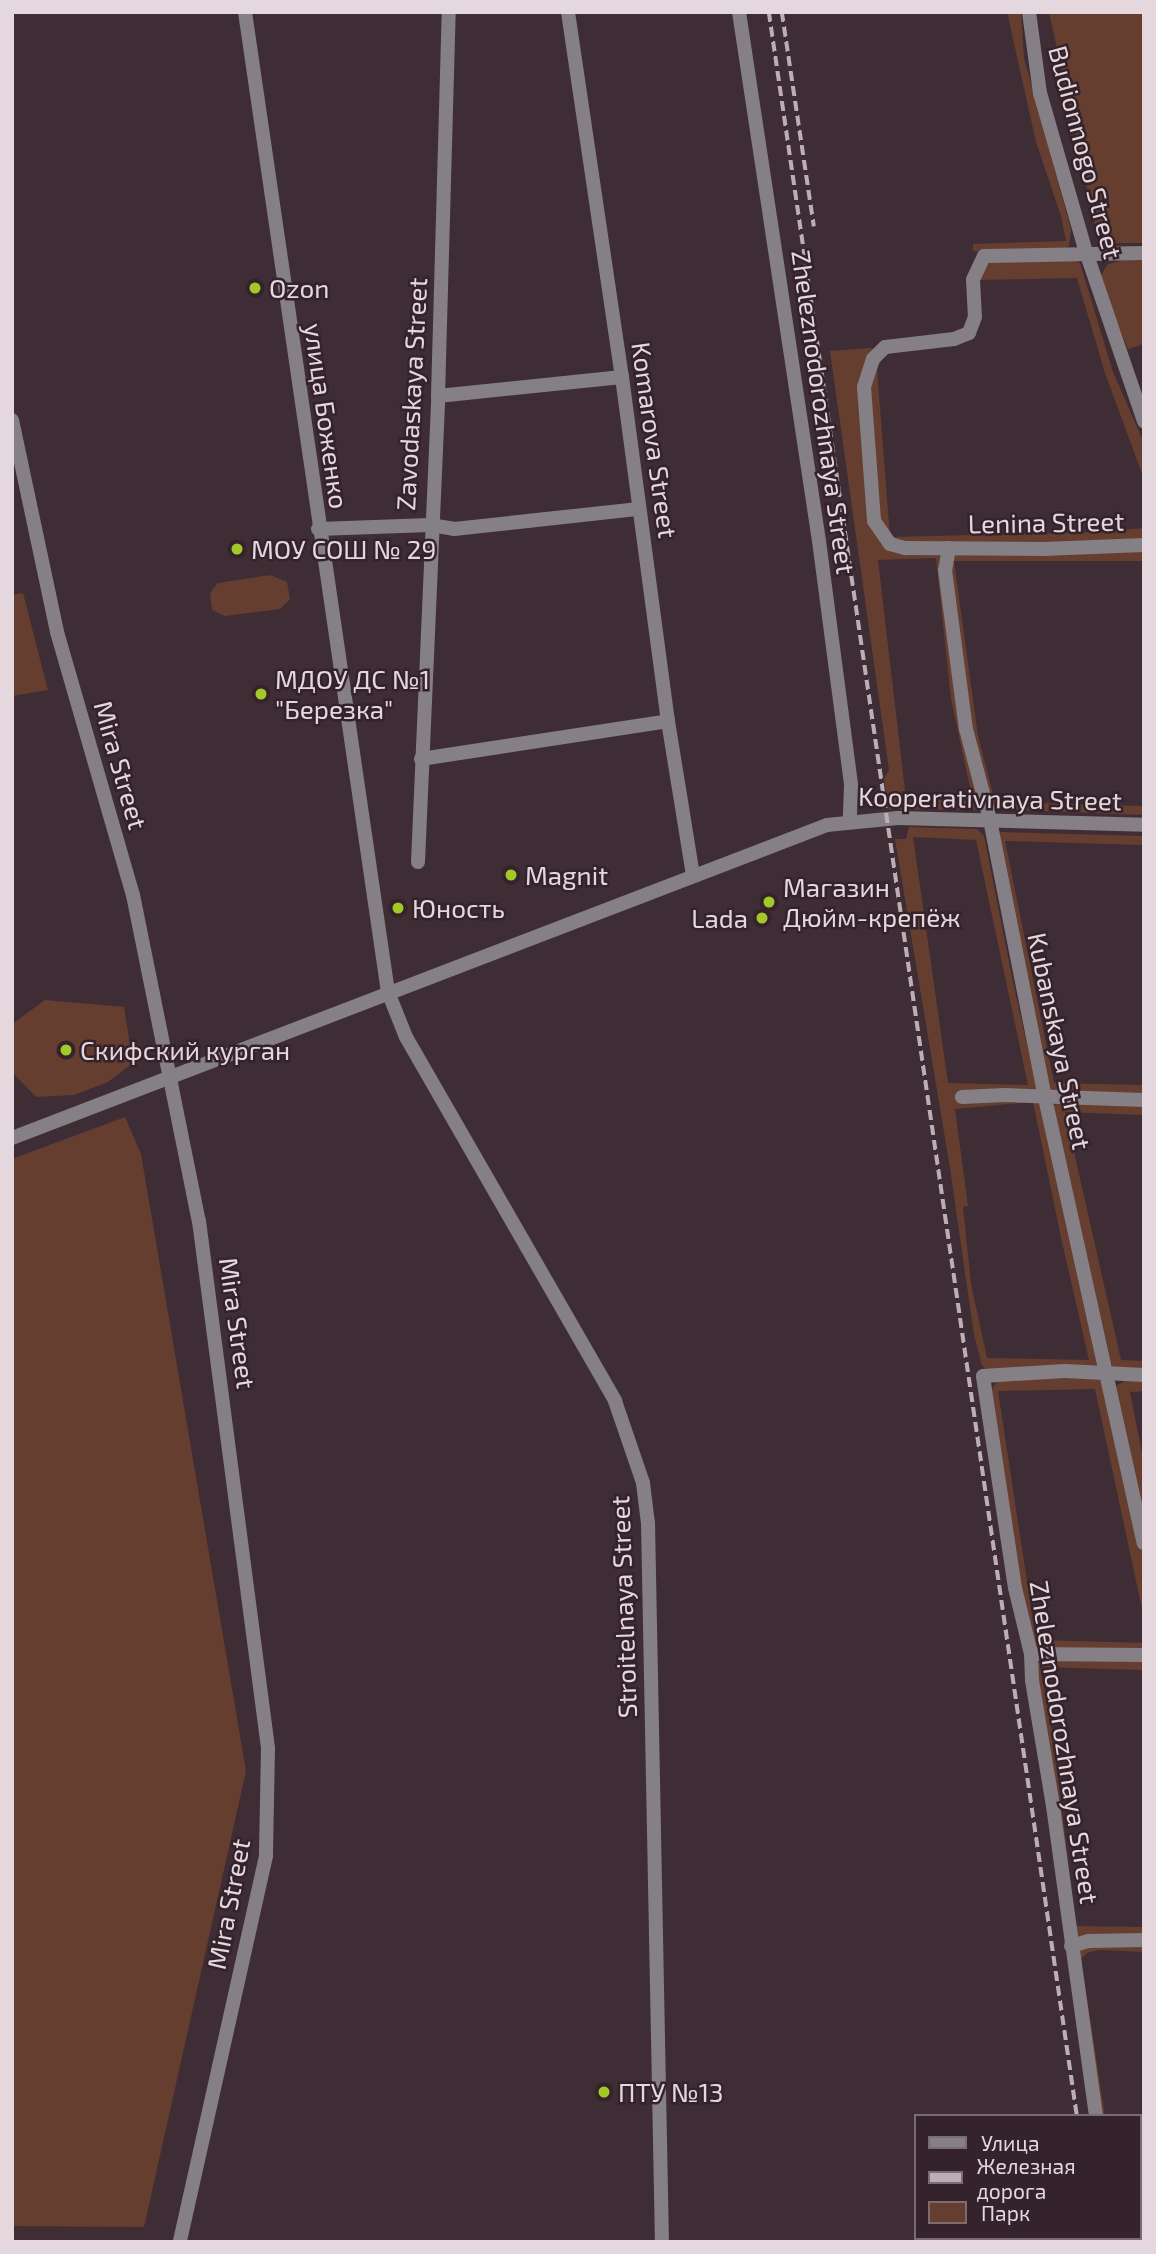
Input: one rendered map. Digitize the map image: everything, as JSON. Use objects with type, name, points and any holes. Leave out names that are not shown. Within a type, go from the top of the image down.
[{"type":"street","name":"улица Боженко","points":[[245,12],[318,529],[388,992]]},
{"type":"street","name":"Zavodaskaya Street","points":[[418,862],[430,525],[438,396],[449,12]]},
{"type":"street","name":"Komarova Street","points":[[568,12],[622,377],[668,721],[693,875]]},
{"type":"street","name":"Zheleznodorozhnaya Street","points":[[739,12],[819,541],[851,785],[850,820]]},
{"type":"street","name":"Budionnogo Street","points":[[1029,12],[1040,93],[1086,252],[1144,421]]},
{"type":"street","points":[[1086,252],[1144,253]]},
{"type":"street","name":"Zheleznodorozhnaya Street","points":[[949,548],[905,548],[890,544],[881,536],[874,521],[864,387],[873,359],[885,346],[954,340],[969,332],[975,317],[973,280],[984,256],[1086,252]]},
{"type":"street","points":[[438,396],[622,377]]},
{"type":"street","name":"Mira Street","points":[[12,420],[58,632],[133,895],[199,1221],[268,1748],[266,1856],[180,2242]]},
{"type":"street","points":[[318,529],[430,525],[454,529],[639,509]]},
{"type":"street","name":"Lenina Street","points":[[949,548],[1043,549],[1144,545]]},
{"type":"street","name":"Kubanskaya Street","points":[[949,548],[945,570],[966,729],[990,820],[1045,1098],[1144,1543]]},
{"type":"street","points":[[421,759],[668,721]]},
{"type":"street","name":"Kooperativnaya Street","points":[[12,1138],[827,825],[850,820],[990,820],[1144,825]]},
{"type":"street","name":"Stroitelnaya Street","points":[[388,992],[406,1037],[615,1401],[643,1483],[648,1522],[662,2242]]},
{"type":"street","points":[[962,1097],[1005,1094],[1045,1098],[1144,1100]]},
{"type":"street","name":"Zheleznodorozhnaya Street","points":[[1096,2114],[1053,1807],[1032,1681],[1031,1654],[1015,1588],[983,1376],[1065,1371],[1107,1372]]},
{"type":"street","points":[[1107,1372],[1144,1375]]},
{"type":"street","points":[[1031,1654],[1144,1655]]},
{"type":"street","points":[[1071,1946],[1089,1941],[1144,1940]]},
{"type":"green space","points":[[1007,12],[1021,12],[1024,58],[1071,229],[1069,246],[1061,250],[996,254],[973,251],[973,244],[1066,241],[1061,216],[1036,142]]},
{"type":"green space","points":[[1049,12],[1144,12],[1144,243],[1099,243]]},
{"type":"green space","points":[[1068,258],[1080,263],[1113,372],[1144,443],[1144,479],[1105,373],[1077,278],[976,280],[983,262]]},
{"type":"green space","points":[[1124,260],[1144,260],[1144,344],[1128,349],[1102,286],[1101,275],[1108,264]]},
{"type":"green space","points":[[870,348],[876,350],[869,360],[880,542],[940,554],[943,557],[979,810],[889,809],[884,779],[889,770],[830,351]],"holes":[[[936,558],[951,699],[973,801],[906,799],[878,560]]]},
{"type":"green space","points":[[885,352],[877,369],[890,537],[1098,532],[1144,528],[1144,542],[894,542],[880,528],[868,383]]},
{"type":"green space","points":[[1144,549],[1144,561],[954,561],[978,736],[995,802],[1144,806],[1144,815],[994,809],[972,746],[950,594],[951,556],[959,552]]},
{"type":"green space","points":[[270,575],[287,582],[290,599],[280,609],[225,616],[212,610],[210,593],[218,583]]},
{"type":"green space","points":[[23,593],[48,690],[12,696],[12,595]]},
{"type":"green space","points":[[909,827],[977,829],[984,836],[1013,982],[1099,1367],[989,1373],[982,1365],[974,1335],[950,1168],[895,839],[906,839]],"holes":[[[913,837],[976,840],[1028,1085],[948,1083]],[[1033,1102],[1062,1242],[1089,1360],[987,1358],[971,1284],[963,1207],[968,1206],[955,1109]]]},
{"type":"green space","points":[[1001,832],[1144,836],[1144,845],[1005,841],[1054,1083],[1144,1085],[1144,1098],[1050,1091],[995,837]]},
{"type":"green space","points":[[45,1000],[124,1007],[133,1063],[108,1082],[74,1095],[36,1097],[12,1072],[12,1024]]},
{"type":"green space","points":[[1144,1104],[1144,1115],[1065,1112],[1121,1360],[1144,1361],[1144,1372],[1112,1367],[1054,1112],[1054,1105]]},
{"type":"green space","points":[[125,1117],[141,1154],[246,1771],[144,2227],[12,2226],[12,1159]]},
{"type":"green space","points":[[1009,1377],[1103,1378],[1144,1561],[1144,1618],[1095,1389],[998,1391],[1036,1640],[1144,1643],[1144,1653],[1035,1650],[1028,1641],[991,1391],[997,1381]]},
{"type":"green space","points":[[1130,1378],[1144,1379],[1144,1391],[1130,1392],[1144,1463],[1144,1521],[1116,1386]]},
{"type":"green space","points":[[1144,1658],[1144,1670],[1040,1667],[1052,1731],[1076,1926],[1144,1927],[1144,1938],[1075,1940],[1036,1668],[1040,1660]]},
{"type":"green space","points":[[1144,1943],[1144,1952],[1099,1950],[1087,1953],[1081,1959],[1105,2114],[1099,2114],[1077,1952],[1082,1948]]},
{"type":"railway","points":[[769,12],[1077,2114]]},
{"type":"railway","points":[[782,12],[814,227]]},
{"type":"place","name":"Ozon","points":[[255,288]]},
{"type":"place","name":"МОУ СОШ № 29","points":[[237,549]]},
{"type":"place","name":"МДОУ ДС №1 \"Березка\"","points":[[261,694]]},
{"type":"place","name":"Magnit","points":[[511,875]]},
{"type":"place","name":"Магазин Дюйм-крепёж","points":[[769,902]]},
{"type":"place","name":"Юность","points":[[398,908]]},
{"type":"place","name":"Lada","points":[[762,918]]},
{"type":"place","name":"Скифский курган","points":[[66,1050]]},
{"type":"place","name":"ПТУ №13","points":[[604,2092]]}]
